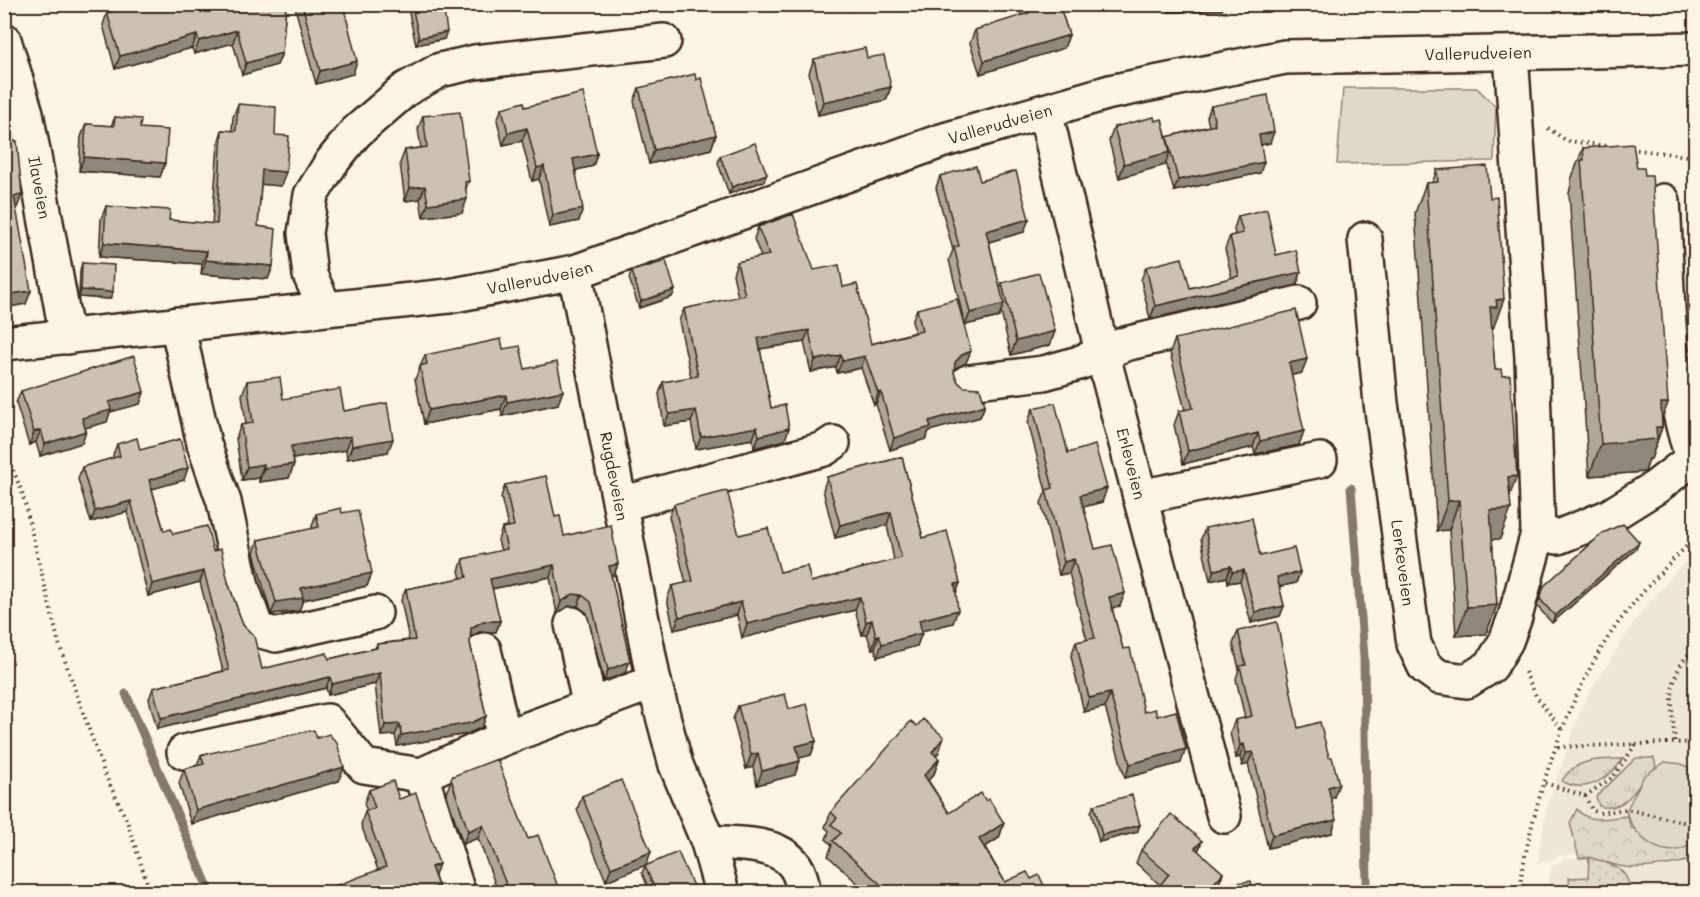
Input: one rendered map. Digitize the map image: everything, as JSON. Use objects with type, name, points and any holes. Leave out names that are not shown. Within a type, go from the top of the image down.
[{"type":"street","name":"Ilaveien","points":[[4,40],[26,113],[67,337]]},
{"type":"street","points":[[325,308],[310,275],[305,233],[311,195],[331,163],[356,132],[406,89],[440,70],[475,62],[664,41]]},
{"type":"street","name":"Vallerudveien","points":[[4,343],[449,296],[575,272],[941,141],[1110,92],[1285,57],[1695,49]]},
{"type":"street","name":"Lerkeveien","points":[[1365,239],[1381,403],[1414,644],[1425,667],[1439,677],[1467,681],[1491,666],[1506,641],[1538,533],[1532,358],[1511,54]]},
{"type":"street","name":"Erleveien","points":[[1045,111],[1102,352],[1224,816]]},
{"type":"street","points":[[1538,533],[1557,537],[1608,517],[1656,488],[1694,457],[1681,427],[1675,380],[1663,201]]},
{"type":"street","name":"Rugdeveien","points":[[575,272],[654,682],[676,765],[708,842],[722,892]]},
{"type":"street","points":[[969,382],[1044,373],[1078,363],[1102,352],[1299,303]]},
{"type":"street","points":[[177,324],[204,444],[224,502],[242,587],[257,630],[267,635],[276,635],[375,613]]},
{"type":"street","points":[[621,504],[824,449],[833,443]]},
{"type":"street","points":[[1140,497],[1320,460]]},
{"type":"street","points":[[572,624],[591,707]]},
{"type":"street","points":[[484,650],[504,738]]},
{"type":"street","points":[[184,752],[327,721],[364,766],[421,776],[504,738],[654,682]]},
{"type":"street","points":[[421,776],[458,892]]},
{"type":"street","points":[[708,842],[777,850],[795,863],[806,892]]},
{"type":"path","points":[[1543,124],[1568,141],[1614,147]]},
{"type":"path","points":[[1626,148],[1695,157]]},
{"type":"path","points":[[4,448],[22,492],[59,644],[104,772],[127,820],[150,892]]},
{"type":"path","points":[[1519,892],[1537,805],[1582,683],[1605,642],[1641,595],[1695,537]]},
{"type":"path","points":[[1506,641],[1536,696],[1564,731]]},
{"type":"path","points":[[1675,742],[1671,700],[1674,675],[1686,656],[1695,647]]},
{"type":"path","points":[[1558,747],[1694,742],[1695,763]]},
{"type":"path","points":[[1585,796],[1612,777],[1636,744]]},
{"type":"path","points":[[1545,783],[1585,796],[1592,810],[1599,813],[1626,809],[1695,825]]},
{"type":"shaded area","points":[[1695,550],[1695,854],[1589,852],[1561,856],[1537,864],[1547,806],[1584,701],[1640,613]]},
{"type":"shaded area","points":[[1587,857],[1625,867],[1674,865],[1695,859],[1695,892],[1547,892],[1552,866],[1563,859]]},
{"type":"green space","points":[[1343,88],[1477,88],[1496,107],[1494,161],[1337,164]]},
{"type":"green space","points":[[1636,758],[1654,758],[1656,767],[1625,801],[1609,807],[1599,806],[1596,797]]},
{"type":"green space","points":[[1623,759],[1604,778],[1588,785],[1571,785],[1562,781],[1567,773],[1589,761]]},
{"type":"green space","points":[[1665,762],[1682,764],[1695,771],[1695,841],[1685,848],[1674,851],[1663,850],[1644,840],[1630,822],[1626,811],[1644,776]]},
{"type":"green space","points":[[1577,809],[1593,819],[1627,816],[1631,828],[1691,845],[1695,841],[1695,859],[1660,866],[1634,867],[1619,866],[1591,858],[1579,858],[1570,823]]},
{"type":"green space","points":[[1589,857],[1616,867],[1625,875],[1630,889],[1642,889],[1644,892],[1570,892],[1569,878],[1588,877]]},
{"type":"building","points":[[113,4],[286,4],[282,53],[246,63],[237,30],[199,41],[197,35],[120,56],[107,13],[115,11]]},
{"type":"building","points":[[302,4],[343,4],[357,61],[320,71]]},
{"type":"building","points":[[443,4],[447,32],[419,38],[412,6]]},
{"type":"building","points":[[1026,4],[1059,4],[1069,35],[984,61],[975,30],[1029,13]]},
{"type":"building","points":[[865,48],[867,58],[884,55],[891,87],[823,102],[814,59]]},
{"type":"building","points":[[695,74],[696,80],[701,78],[716,135],[654,150],[639,88]]},
{"type":"building","points":[[583,93],[597,154],[573,159],[583,209],[553,215],[544,166],[537,168],[527,128],[508,133],[502,108],[524,102],[525,107]]},
{"type":"building","points":[[1268,95],[1274,132],[1259,135],[1264,162],[1178,180],[1167,137],[1215,125],[1211,106]]},
{"type":"building","points":[[238,104],[276,107],[275,135],[289,136],[286,172],[262,170],[258,226],[276,229],[273,266],[206,260],[207,251],[104,243],[106,206],[170,210],[169,220],[217,224],[222,130],[236,131]]},
{"type":"building","points":[[460,112],[469,181],[465,182],[467,199],[428,204],[425,186],[410,188],[405,150],[427,147],[423,116]]},
{"type":"building","points":[[115,117],[141,119],[140,128],[168,130],[165,163],[84,157],[86,124],[114,126]]},
{"type":"building","points":[[1154,117],[1155,121],[1162,119],[1170,152],[1124,164],[1114,127]]},
{"type":"building","points":[[17,141],[22,195],[14,196],[31,291],[4,295],[4,142]]},
{"type":"building","points":[[755,143],[767,174],[732,187],[720,156]]},
{"type":"building","points":[[1633,144],[1637,168],[1644,168],[1645,175],[1652,175],[1668,403],[1661,403],[1662,427],[1656,427],[1657,439],[1601,444],[1581,160],[1584,160],[1583,148]]},
{"type":"building","points":[[976,166],[980,181],[1016,171],[1029,219],[986,231],[1004,304],[970,313],[954,247],[959,246],[940,176]]},
{"type":"building","points":[[1487,166],[1490,198],[1497,197],[1504,299],[1496,300],[1497,307],[1490,307],[1495,370],[1501,369],[1502,376],[1510,375],[1517,476],[1508,477],[1511,509],[1490,510],[1497,605],[1467,607],[1459,500],[1448,501],[1426,183],[1438,182],[1437,170]]},
{"type":"building","points":[[1267,209],[1276,255],[1296,250],[1301,272],[1155,306],[1146,267],[1182,258],[1190,288],[1239,276],[1230,236],[1243,233],[1238,216]]},
{"type":"building","points":[[793,214],[814,270],[839,265],[843,287],[857,284],[871,344],[922,331],[917,309],[957,299],[971,351],[962,355],[955,362],[954,373],[958,382],[964,387],[980,388],[985,405],[929,421],[931,427],[894,438],[881,392],[878,393],[865,356],[842,361],[841,355],[815,360],[809,330],[758,338],[771,408],[785,405],[789,428],[759,436],[757,427],[701,437],[696,410],[669,414],[663,382],[698,376],[684,309],[745,295],[737,262],[769,255],[758,227]]},
{"type":"building","points":[[666,261],[675,290],[641,301],[632,271]]},
{"type":"building","points":[[82,263],[114,265],[113,292],[81,290]]},
{"type":"building","points":[[1039,273],[1055,331],[1016,341],[1002,283]]},
{"type":"building","points":[[1296,310],[1307,359],[1289,363],[1304,431],[1260,441],[1258,433],[1188,451],[1179,411],[1193,408],[1175,339]]},
{"type":"building","points":[[501,339],[503,349],[520,346],[525,369],[557,362],[563,391],[507,402],[506,395],[429,410],[420,366],[427,364],[425,355]]},
{"type":"building","points":[[134,356],[144,392],[109,402],[111,410],[82,418],[86,431],[45,444],[41,430],[34,432],[21,391]]},
{"type":"building","points":[[280,377],[283,399],[340,389],[344,411],[387,403],[393,439],[352,446],[351,436],[291,446],[294,464],[264,468],[264,464],[247,467],[241,425],[253,423],[247,381]]},
{"type":"building","points":[[1055,403],[1068,453],[1095,445],[1107,488],[1080,495],[1095,549],[1112,545],[1125,593],[1109,597],[1123,649],[1130,648],[1144,712],[1155,709],[1157,716],[1176,711],[1186,749],[1130,764],[1110,693],[1089,698],[1076,642],[1095,638],[1074,559],[1064,562],[1046,490],[1053,488],[1033,408]]},
{"type":"building","points":[[137,438],[140,450],[180,439],[188,468],[149,480],[164,531],[171,529],[173,534],[207,526],[213,551],[221,549],[228,582],[243,625],[254,636],[262,669],[327,653],[329,659],[377,648],[377,644],[415,640],[406,589],[467,577],[463,559],[507,549],[502,528],[514,526],[505,485],[546,476],[555,517],[560,516],[564,536],[611,525],[618,564],[609,566],[630,661],[608,670],[591,602],[582,595],[573,594],[561,602],[554,565],[490,579],[500,621],[483,621],[471,628],[470,643],[486,716],[471,723],[401,735],[400,724],[385,725],[380,673],[332,684],[330,677],[161,718],[153,688],[229,670],[204,571],[152,584],[131,501],[95,511],[82,467],[120,456],[117,444]]},
{"type":"building","points":[[902,457],[923,538],[947,531],[960,583],[955,584],[958,610],[919,620],[922,633],[882,644],[879,635],[876,636],[872,620],[866,622],[860,597],[747,624],[741,602],[679,617],[672,586],[693,581],[674,504],[727,491],[739,535],[768,528],[780,572],[807,566],[811,582],[901,558],[891,512],[840,525],[827,477]]},
{"type":"building","points":[[341,508],[342,513],[358,510],[372,573],[301,588],[303,598],[276,602],[258,540],[319,527],[316,514]]},
{"type":"building","points":[[1252,518],[1260,556],[1294,548],[1300,572],[1277,577],[1284,606],[1255,612],[1244,570],[1232,572],[1231,566],[1214,570],[1205,528]]},
{"type":"building","points":[[1623,524],[1639,542],[1555,616],[1540,599],[1544,586],[1603,533]]},
{"type":"building","points":[[1277,622],[1298,728],[1320,722],[1339,784],[1328,787],[1336,820],[1272,835],[1253,752],[1246,753],[1244,744],[1240,745],[1235,720],[1252,716],[1240,666],[1246,665],[1238,631]]},
{"type":"building","points":[[785,694],[789,709],[807,704],[816,741],[796,746],[800,761],[762,771],[758,753],[751,755],[738,706]]},
{"type":"building","points":[[923,719],[944,737],[932,752],[939,759],[924,775],[949,813],[981,793],[986,801],[989,799],[1004,823],[979,839],[1005,882],[1027,872],[1031,879],[1039,875],[1047,892],[889,892],[833,841],[841,833],[831,824],[837,818],[831,812],[911,721],[917,726]]},
{"type":"building","points":[[314,730],[317,738],[329,734],[337,743],[344,767],[196,810],[184,769],[204,764],[201,755]]},
{"type":"building","points":[[497,759],[528,839],[538,835],[560,892],[509,892],[483,825],[468,831],[451,779],[453,776]]},
{"type":"building","points":[[621,780],[651,852],[611,868],[582,796]]},
{"type":"building","points":[[393,781],[399,799],[416,793],[439,864],[431,867],[438,886],[422,892],[319,892],[386,867],[365,811],[375,808],[369,790]]},
{"type":"building","points":[[1132,795],[1140,825],[1102,835],[1094,805]]},
{"type":"building","points":[[1171,814],[1202,841],[1195,848],[1223,873],[1206,892],[1170,892],[1161,884],[1169,874],[1141,850]]},
{"type":"building","points":[[678,852],[693,886],[679,892],[656,892],[645,866]]},
{"type":"building","points":[[1251,881],[1253,892],[1222,892],[1221,885]]},
{"type":"waterway","points":[[1351,488],[1364,657],[1367,886],[1360,892]]},
{"type":"waterway","points":[[126,694],[210,892]]}]
